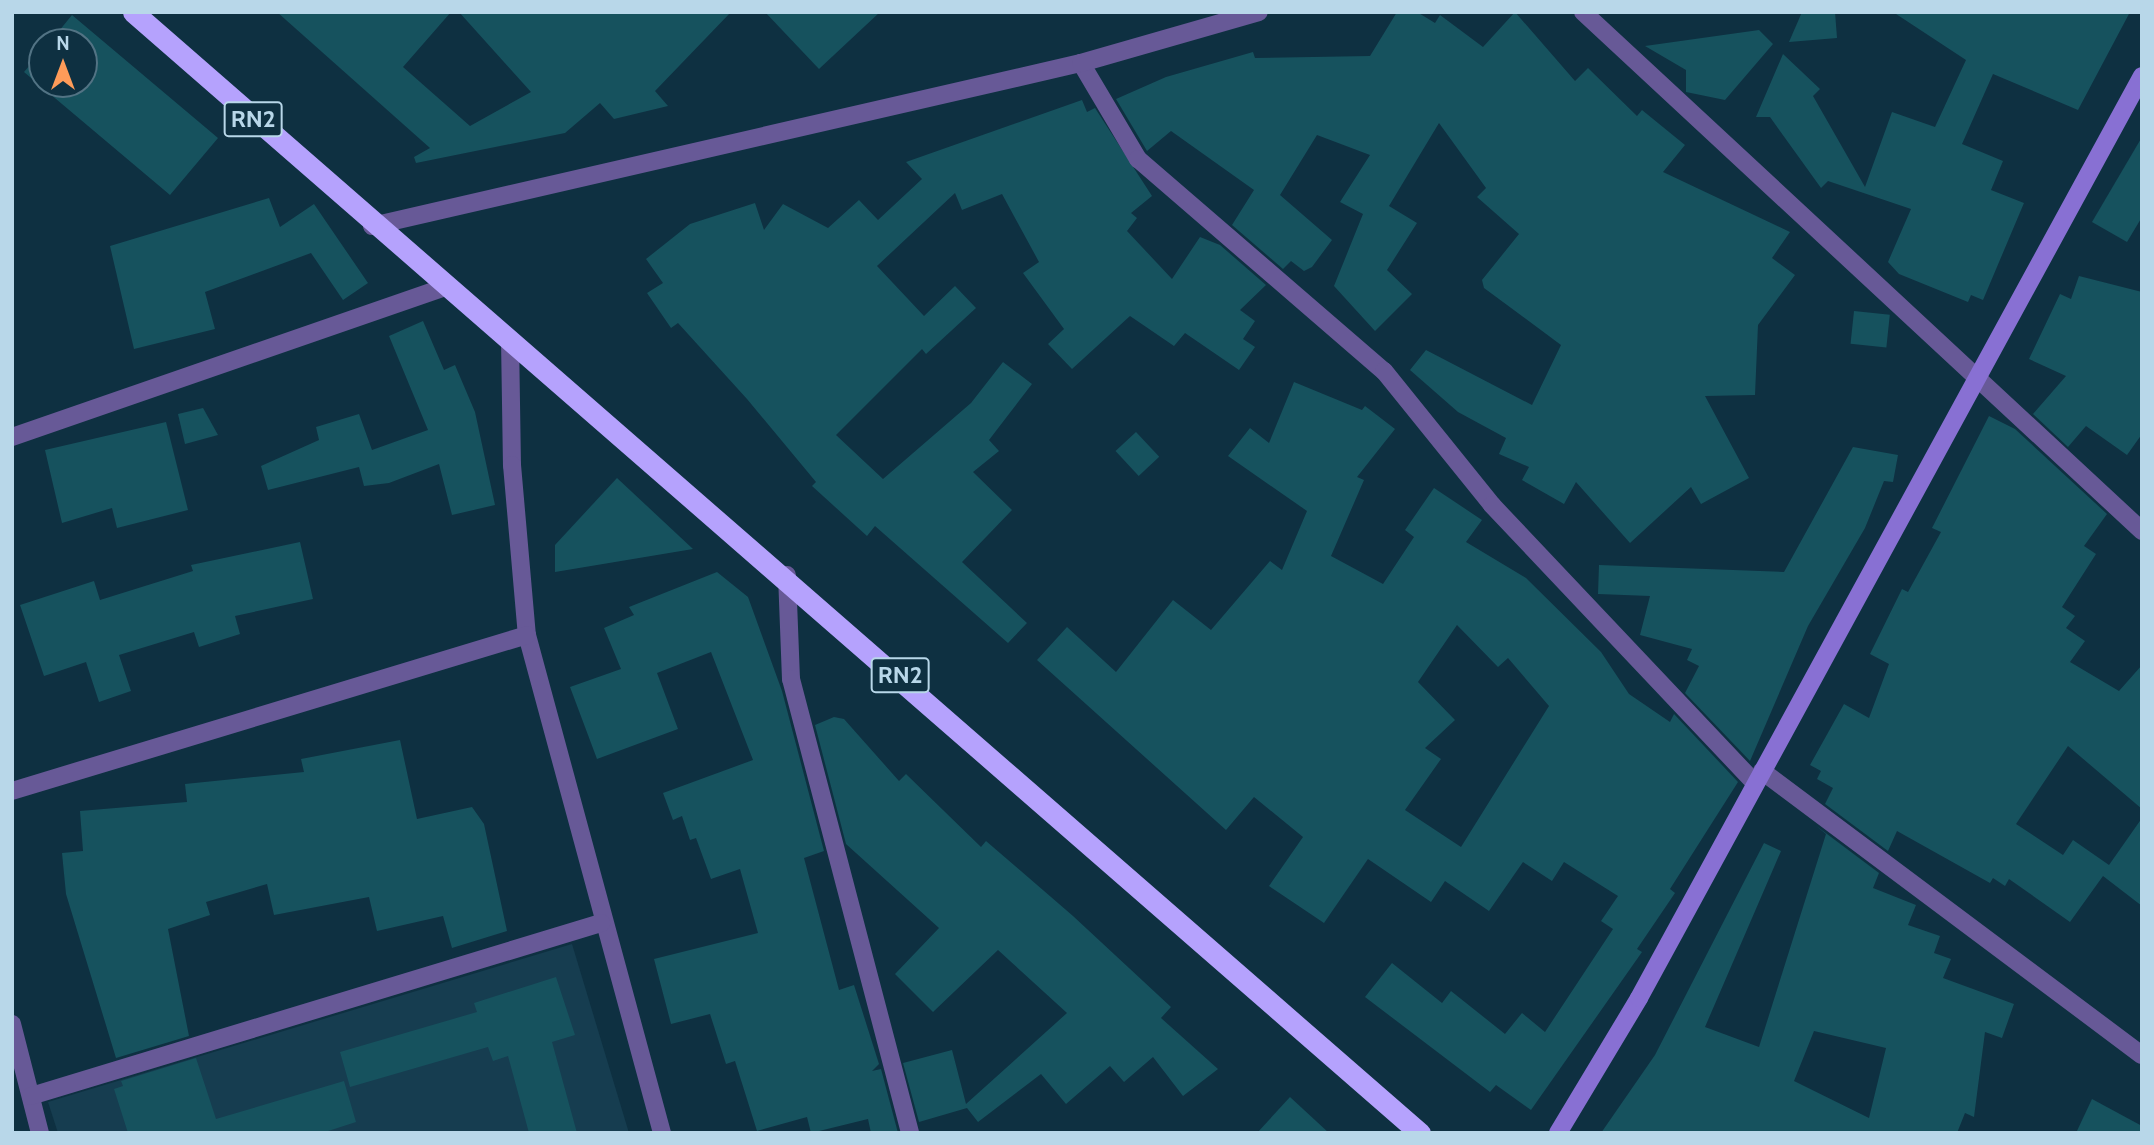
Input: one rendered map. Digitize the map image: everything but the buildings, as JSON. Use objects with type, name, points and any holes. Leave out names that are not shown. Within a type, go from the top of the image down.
[{"type":"highway","name":"RN2","points":[[133,12],[372,226],[443,287],[510,339],[787,575],[1420,1133]]},
{"type":"street","points":[[372,226],[1081,63],[1259,12]]},
{"type":"street","points":[[1583,12],[2142,531]]},
{"type":"street","points":[[1081,63],[1138,159],[1384,371],[1501,516],[1758,777],[2142,1055]]},
{"type":"street","points":[[1558,1133],[1981,379],[2139,87]]},
{"type":"street","points":[[12,437],[443,287]]},
{"type":"street","points":[[510,339],[512,465],[527,635],[601,923],[662,1133]]},
{"type":"street","points":[[787,575],[791,679],[910,1133]]},
{"type":"street","points":[[12,791],[527,635]]},
{"type":"street","points":[[31,1096],[601,923]]},
{"type":"street","points":[[12,1024],[40,1133]]},
{"type":"shaded area","points":[[572,944],[629,1133],[58,1133],[48,1102]]}]
